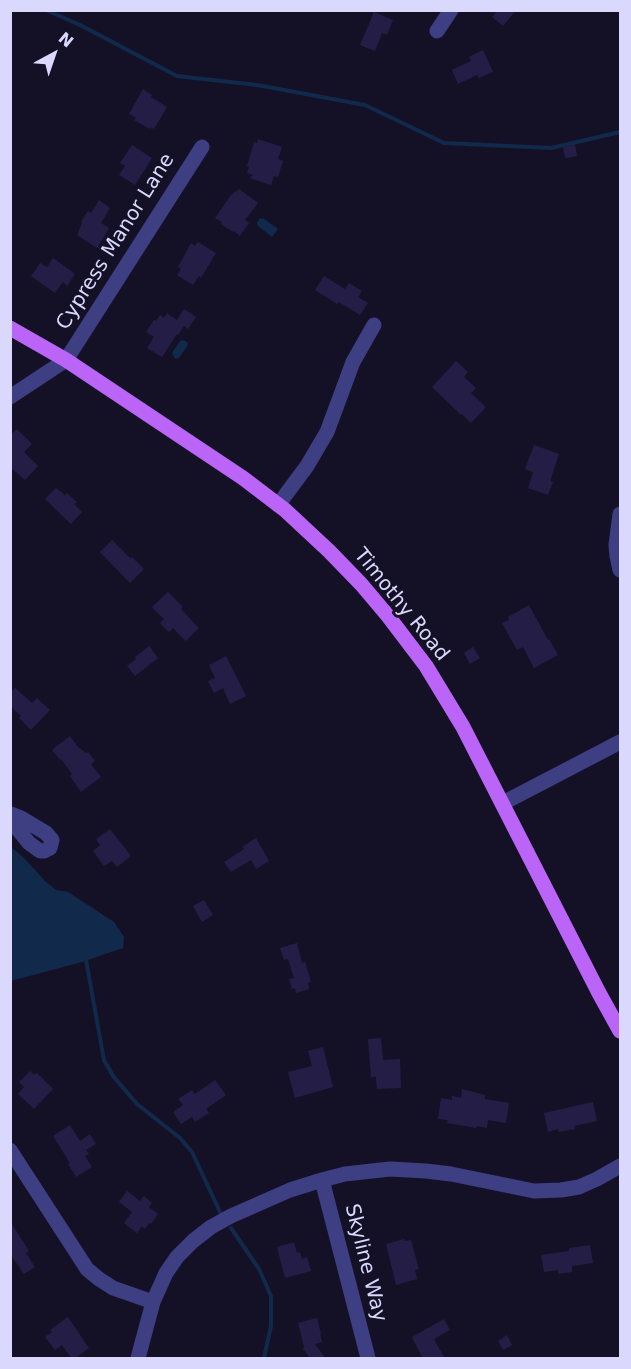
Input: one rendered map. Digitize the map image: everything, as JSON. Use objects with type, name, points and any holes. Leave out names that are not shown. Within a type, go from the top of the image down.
[{"type":"main road","name":"Timothy Road","points":[[10,328],[66,360],[243,478],[278,505],[329,551],[361,584],[408,641],[458,717],[599,993],[621,1031]]},
{"type":"street","points":[[437,31],[451,10]]},
{"type":"street","name":"Cypress Manor Lane","points":[[66,360],[202,147]]},
{"type":"street","points":[[278,505],[307,466],[327,432],[353,362],[374,325]]},
{"type":"street","points":[[10,397],[66,360]]},
{"type":"street","points":[[621,514],[615,545],[621,570]]},
{"type":"street","points":[[503,803],[621,742]]},
{"type":"street","points":[[11,1152],[87,1269],[113,1288],[153,1302]]},
{"type":"street","points":[[138,1359],[153,1302],[166,1272],[177,1257],[211,1227],[291,1190],[345,1174],[390,1169],[426,1170],[534,1191],[561,1190],[579,1187],[621,1166]]},
{"type":"street","name":"Skyline Way","points":[[322,1180],[368,1358]]},
{"type":"water","points":[[260,218],[278,229],[272,237],[257,225]]},
{"type":"water","points":[[183,340],[188,345],[179,358],[175,359],[172,353]]},
{"type":"water","points":[[11,847],[56,890],[68,892],[114,922],[124,937],[123,948],[82,962],[11,981]]},
{"type":"building","points":[[498,10],[516,10],[503,26],[492,17]]},
{"type":"building","points":[[374,12],[393,20],[387,35],[382,33],[375,51],[360,45]]},
{"type":"building","points":[[483,50],[493,72],[479,78],[477,75],[458,84],[452,70],[471,61],[469,57]]},
{"type":"building","points":[[143,89],[167,107],[154,129],[134,120],[136,118],[129,114]]},
{"type":"building","points":[[258,139],[282,147],[278,159],[283,161],[278,177],[274,176],[271,185],[250,178],[253,175],[247,173],[254,142],[257,143]]},
{"type":"building","points":[[132,145],[152,158],[135,185],[119,175],[125,166],[120,163]]},
{"type":"building","points":[[575,145],[577,156],[565,158],[563,147]]},
{"type":"building","points":[[239,189],[258,203],[245,220],[249,223],[240,236],[215,218],[231,195]]},
{"type":"building","points":[[99,200],[110,208],[101,223],[109,228],[97,248],[77,235],[81,222],[88,211],[91,213]]},
{"type":"building","points":[[198,242],[216,253],[201,278],[199,276],[193,285],[177,275],[181,269],[178,267],[191,243],[195,246]]},
{"type":"building","points":[[53,258],[75,274],[67,286],[63,282],[55,293],[31,276],[40,263],[47,267]]},
{"type":"building","points":[[324,276],[345,289],[349,283],[362,291],[358,297],[368,303],[360,315],[315,290]]},
{"type":"building","points":[[184,309],[196,317],[188,329],[184,326],[177,334],[162,357],[147,348],[154,337],[146,332],[154,320],[156,321],[160,315],[164,318],[167,313],[177,320]]},
{"type":"building","points":[[456,361],[468,372],[464,377],[476,388],[471,393],[486,407],[471,423],[432,387]]},
{"type":"building","points":[[17,429],[32,444],[24,452],[38,466],[25,480],[10,467],[10,435]]},
{"type":"building","points":[[534,445],[559,454],[548,495],[528,488],[533,472],[525,469]]},
{"type":"building","points":[[56,488],[65,495],[67,493],[77,502],[74,504],[82,512],[71,524],[45,499]]},
{"type":"building","points":[[112,540],[144,569],[130,583],[100,552]]},
{"type":"building","points":[[168,592],[199,628],[186,641],[173,628],[169,632],[160,623],[164,619],[152,607]]},
{"type":"building","points":[[529,605],[558,655],[534,668],[523,647],[517,650],[502,623]]},
{"type":"building","points":[[149,646],[158,658],[135,676],[127,666]]},
{"type":"building","points":[[473,647],[480,658],[470,664],[464,653]]},
{"type":"building","points":[[226,656],[246,696],[230,704],[223,688],[214,693],[208,681],[215,678],[209,665]]},
{"type":"building","points":[[15,688],[32,703],[37,698],[50,710],[31,730],[10,706],[10,693]]},
{"type":"building","points":[[70,736],[78,747],[88,752],[95,761],[91,764],[101,777],[81,792],[70,776],[72,774],[52,750]]},
{"type":"building","points":[[110,829],[131,856],[117,867],[112,861],[104,866],[93,851],[100,845],[96,839]]},
{"type":"building","points":[[256,838],[269,861],[256,869],[251,860],[231,872],[224,862]]},
{"type":"building","points":[[204,900],[213,915],[202,922],[193,906]]},
{"type":"building","points":[[297,943],[302,963],[305,962],[311,982],[308,983],[309,989],[296,993],[289,979],[294,978],[288,959],[284,960],[280,948]]},
{"type":"building","points":[[381,1038],[383,1060],[400,1059],[401,1088],[377,1089],[376,1077],[371,1077],[368,1039]]},
{"type":"building","points":[[323,1047],[333,1087],[295,1098],[288,1072],[312,1066],[308,1051]]},
{"type":"building","points":[[30,1071],[34,1075],[37,1073],[53,1089],[34,1109],[18,1094],[24,1087],[19,1082]]},
{"type":"building","points":[[215,1080],[226,1095],[206,1109],[209,1113],[195,1122],[192,1117],[181,1124],[173,1112],[183,1105],[178,1099],[192,1090],[195,1094]]},
{"type":"building","points":[[462,1089],[485,1095],[485,1099],[509,1103],[506,1123],[488,1120],[487,1128],[477,1126],[476,1128],[447,1123],[448,1120],[438,1119],[441,1098],[452,1100],[452,1096],[461,1098]]},
{"type":"building","points":[[593,1102],[597,1121],[574,1126],[575,1129],[559,1132],[558,1129],[548,1132],[544,1113]]},
{"type":"building","points":[[70,1125],[80,1141],[90,1134],[96,1144],[86,1150],[89,1154],[85,1156],[92,1167],[76,1177],[53,1136]]},
{"type":"building","points":[[127,1191],[140,1201],[144,1196],[152,1203],[149,1207],[158,1214],[151,1224],[149,1223],[145,1229],[142,1226],[137,1233],[124,1223],[132,1212],[119,1202]]},
{"type":"building","points":[[10,1221],[29,1251],[26,1253],[35,1267],[24,1274],[10,1254]]},
{"type":"building","points":[[404,1239],[405,1241],[411,1240],[419,1269],[415,1270],[417,1279],[396,1285],[386,1244]]},
{"type":"building","points":[[294,1242],[297,1253],[300,1252],[302,1259],[307,1257],[311,1271],[285,1278],[277,1247]]},
{"type":"building","points":[[590,1245],[593,1263],[572,1266],[572,1272],[558,1274],[558,1270],[544,1272],[541,1255]]},
{"type":"building","points":[[68,1317],[89,1348],[74,1359],[62,1345],[55,1350],[45,1337],[52,1332],[50,1330]]},
{"type":"building","points":[[317,1318],[322,1342],[315,1344],[326,1359],[311,1359],[303,1349],[298,1323]]},
{"type":"building","points":[[444,1319],[450,1330],[434,1339],[445,1359],[423,1359],[412,1337]]},
{"type":"building","points":[[507,1335],[512,1345],[503,1350],[498,1341]]},
{"type":"waterway","points":[[46,10],[80,25],[177,76],[257,85],[365,105],[444,143],[551,148],[620,132]]},
{"type":"waterway","points":[[86,960],[104,1060],[113,1076],[137,1104],[180,1138],[192,1152],[220,1212]]},
{"type":"waterway","points":[[231,1228],[259,1269],[271,1296],[271,1326],[264,1358]]}]
